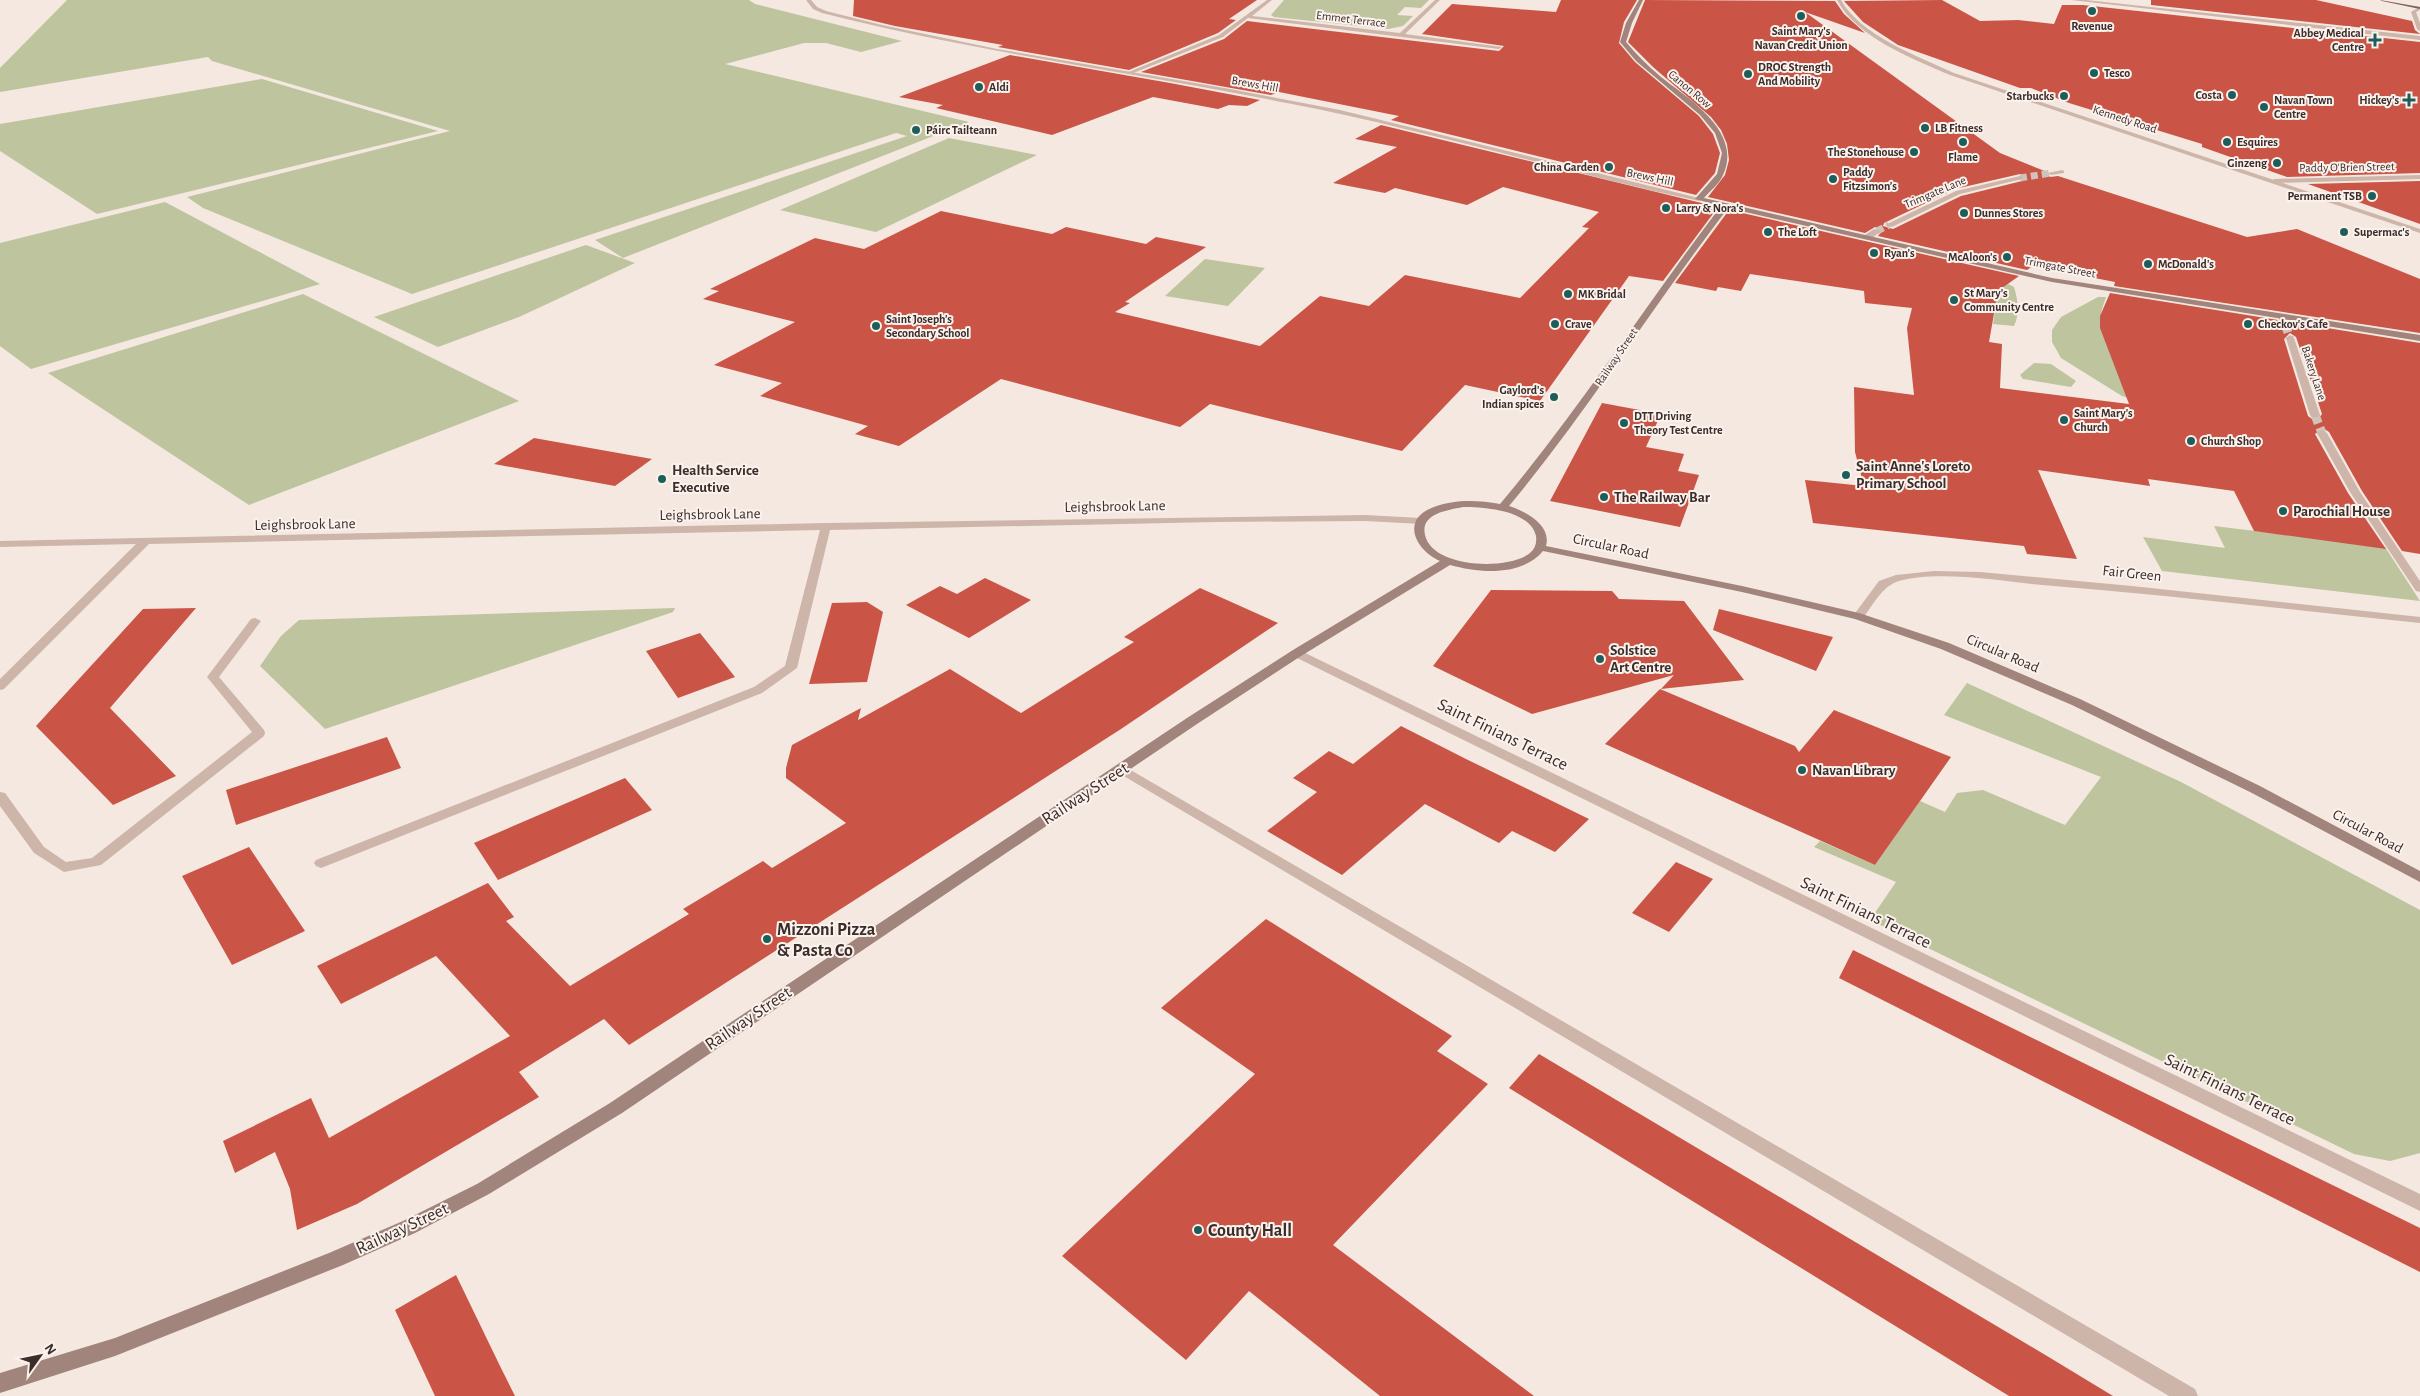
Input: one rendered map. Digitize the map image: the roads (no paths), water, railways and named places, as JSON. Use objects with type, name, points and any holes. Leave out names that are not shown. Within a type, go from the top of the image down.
[{"type":"main road","name":"Canon Row","points":[[1641,0],[1629,23],[1623,42],[1639,62],[1689,101],[1708,120],[1725,143],[1726,155],[1720,177],[1713,187],[1699,199]]},
{"type":"main road","points":[[2382,0],[2420,8]]},
{"type":"main road","name":"Trimgate Street","points":[[1699,199],[2052,280],[2283,320],[2420,338]]},
{"type":"main road","name":"Railway Street","points":[[1502,508],[1524,483],[1588,398],[1692,248],[1726,205]]},
{"type":"main road","points":[[1463,504],[1502,508],[1518,513],[1539,529],[1543,538],[1542,548],[1534,556],[1522,563],[1505,567],[1486,568],[1448,561],[1425,547],[1419,538],[1418,530],[1421,521],[1430,513],[1463,504]]},
{"type":"main road","name":"Circular Road","points":[[1542,548],[1742,589],[1889,625],[1974,657],[2076,702],[2255,789],[2420,877]]},
{"type":"main road","name":"Railway Street","points":[[0,1383],[115,1347],[336,1259],[409,1227],[483,1189],[616,1108],[936,891],[1297,653],[1448,561]]},
{"type":"street","name":"Brews Hill","points":[[808,0],[815,8],[824,12],[918,36],[1375,119],[1607,178],[1699,199]]},
{"type":"street","points":[[1129,74],[1220,36],[1249,17],[1270,0]]},
{"type":"street","name":"Emmet Terrace","points":[[1249,17],[1401,35],[1438,0]]},
{"type":"street","name":"Kennedy Road","points":[[1839,0],[1850,15],[1883,40],[1945,71],[2420,232]]},
{"type":"street","points":[[2073,0],[2420,38]]},
{"type":"street","points":[[2420,8],[2413,12],[2420,29]]},
{"type":"street","points":[[1401,35],[1499,47]]},
{"type":"street","points":[[2051,173],[2062,172]]},
{"type":"street","name":"Paddy O'Brien Street","points":[[2274,181],[2420,177]]},
{"type":"street","name":"Trimgate Lane","points":[[1889,225],[1958,192],[2020,178]]},
{"type":"street","points":[[1868,238],[1878,231]]},
{"type":"street","name":"Bakery Lane","points":[[2290,338],[2315,415]]},
{"type":"street","points":[[2322,433],[2355,492],[2420,589]]},
{"type":"street","name":"Leighsbrook Lane","points":[[0,544],[826,526],[1326,518],[1421,521]]},
{"type":"street","points":[[321,863],[758,690],[778,677],[791,668],[826,526]]},
{"type":"street","points":[[0,686],[145,542]]},
{"type":"street","name":"Fair Green","points":[[1858,616],[1883,583],[1888,580],[1916,575],[1991,577],[2112,586],[2420,620]]},
{"type":"street","points":[[0,796],[39,850],[64,867],[96,862],[259,733],[213,677],[255,621]]},
{"type":"street","name":"Saint Finians Terrace","points":[[1297,653],[2420,1203]]},
{"type":"street","points":[[1122,769],[2188,1396]]},
{"type":"tunnel","points":[[2020,178],[2051,173]]},
{"type":"tunnel","points":[[1877,231],[1889,225]]},
{"type":"tunnel","points":[[2285,324],[2290,338]]},
{"type":"tunnel","points":[[2315,415],[2322,433]]},
{"type":"place","name":"Revenue","points":[[2092,11]]},
{"type":"place","name":"Saint Mary's Navan Credit Union","points":[[1801,16]]},
{"type":"place","name":"Abbey Medical Centre","points":[[2375,40]]},
{"type":"place","name":"Tesco","points":[[2094,73]]},
{"type":"place","name":"DROC Strength And Mobility","points":[[1748,74]]},
{"type":"place","name":"Aldi","points":[[979,87]]},
{"type":"place","name":"Costa","points":[[2232,95]]},
{"type":"place","name":"Starbucks","points":[[2064,96]]},
{"type":"place","name":"Hickey's","points":[[2409,100]]},
{"type":"place","name":"Navan Town Centre","points":[[2264,107]]},
{"type":"place","name":"LB Fitness","points":[[1925,128]]},
{"type":"place","name":"Páirc Tailteann","points":[[916,130]]},
{"type":"place","name":"Flame","points":[[1963,142]]},
{"type":"place","name":"Esquires","points":[[2227,142]]},
{"type":"place","name":"The Stonehouse","points":[[1914,152]]},
{"type":"place","name":"Ginzeng","points":[[2277,163]]},
{"type":"place","name":"China Garden","points":[[1609,167]]},
{"type":"place","name":"Paddy Fitzsimon’s","points":[[1833,179]]},
{"type":"place","name":"Permanent TSB","points":[[2372,196]]},
{"type":"place","name":"Larry & Nora’s","points":[[1666,208]]},
{"type":"place","name":"Dunnes Stores","points":[[1964,213]]},
{"type":"place","name":"The Loft","points":[[1768,232]]},
{"type":"place","name":"Supermac's","points":[[2344,232]]},
{"type":"place","name":"Ryan’s","points":[[1874,253]]},
{"type":"place","name":"McAloon's","points":[[2007,257]]},
{"type":"place","name":"McDonald's","points":[[2148,264]]},
{"type":"place","name":"MK Bridal","points":[[1568,294]]},
{"type":"place","name":"St Mary's Community Centre","points":[[1954,300]]},
{"type":"place","name":"Crave","points":[[1555,324]]},
{"type":"place","name":"Checkov's Cafe","points":[[2248,324]]},
{"type":"place","name":"Saint Joseph's Secondary School","points":[[876,326]]},
{"type":"place","name":"Gaylord's Indian spices","points":[[1554,397]]},
{"type":"place","name":"Saint Mary's Church","points":[[2064,420]]},
{"type":"place","name":"DTT Driving Theory Test Centre","points":[[1624,423]]},
{"type":"place","name":"Church Shop","points":[[2191,441]]},
{"type":"place","name":"Saint Anne's Loreto Primary School","points":[[1846,475]]},
{"type":"place","name":"Health Service Executive","points":[[662,479]]},
{"type":"place","name":"The Railway Bar","points":[[1604,497]]},
{"type":"place","name":"Parochial House","points":[[2283,511]]},
{"type":"place","name":"Solstice Art Centre","points":[[1600,659]]},
{"type":"place","name":"Navan Library","points":[[1802,770]]},
{"type":"place","name":"Mizzoni Pizza & Pasta Co","points":[[767,939]]},
{"type":"place","name":"County Hall","points":[[1198,1230]]}]
